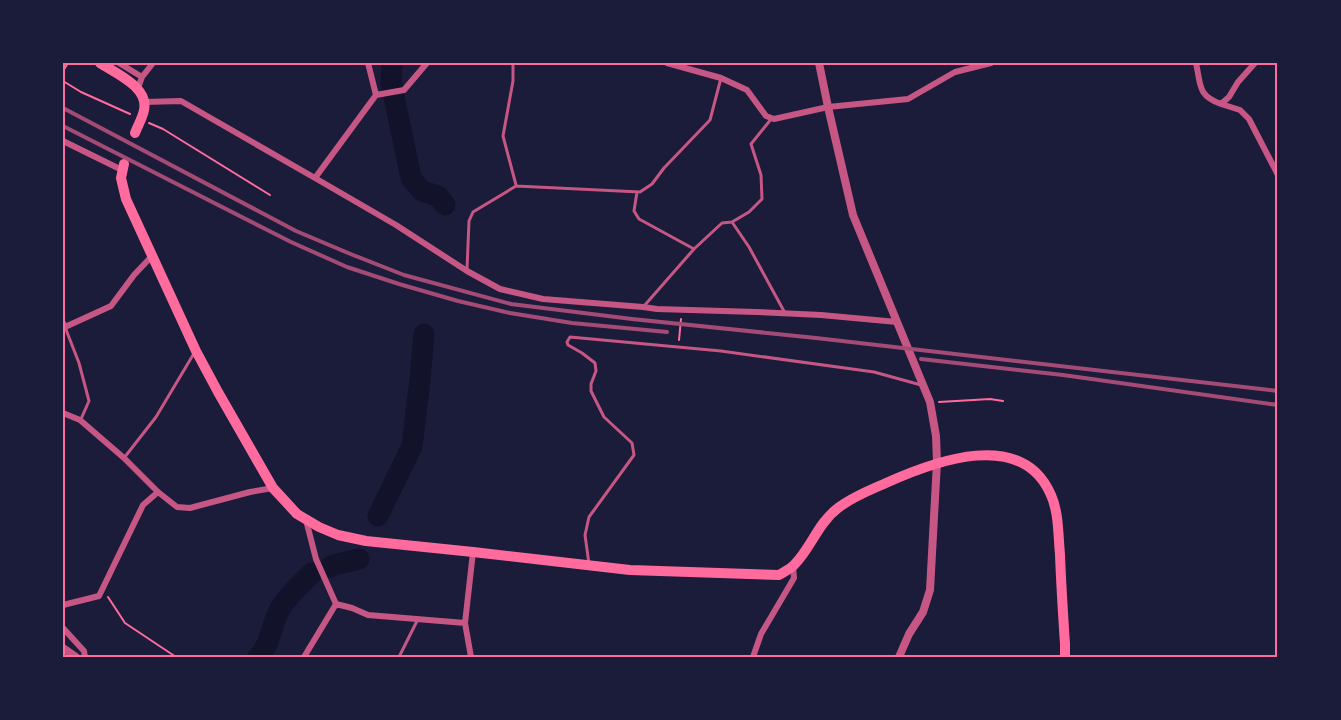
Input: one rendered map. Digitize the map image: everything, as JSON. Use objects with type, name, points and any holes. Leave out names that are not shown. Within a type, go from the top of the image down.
[{"type":"main road","points":[[100,63],[138,88],[144,102],[144,110],[135,133]]},
{"type":"main road","points":[[123,167],[122,190],[196,351],[218,392],[273,488],[297,514],[319,527],[338,535],[366,541],[630,570],[779,575],[793,566],[825,519],[854,497],[938,462],[994,455],[1014,459],[1035,471],[1052,497],[1058,523],[1065,657]]},
{"type":"street","points":[[119,63],[142,77]]},
{"type":"street","points":[[138,88],[142,77],[153,63]]},
{"type":"street","points":[[368,63],[377,95]]},
{"type":"street","points":[[315,178],[377,95],[404,90],[427,63]]},
{"type":"street","points":[[667,63],[721,78],[747,90],[766,116],[772,118],[828,107],[908,99],[955,72],[991,63]]},
{"type":"street","points":[[819,63],[853,215],[930,402],[936,435],[938,462],[930,590],[923,612],[898,657]]},
{"type":"street","points":[[1196,63],[1203,93],[1209,100],[1240,110],[1249,119],[1278,175]]},
{"type":"street","points":[[1221,104],[1255,63]]},
{"type":"street","points":[[144,102],[181,101],[396,225],[467,271],[500,289],[543,298],[657,309],[785,314],[898,325]]},
{"type":"street","points":[[63,141],[123,167]]},
{"type":"street","points":[[64,325],[111,306],[134,275],[153,255]]},
{"type":"street","points":[[63,413],[81,420],[177,507],[190,508],[273,488]]},
{"type":"street","points":[[63,605],[99,596],[143,505],[158,492]]},
{"type":"street","points":[[306,520],[316,559],[336,604]]},
{"type":"street","points":[[471,657],[465,623],[473,552]]},
{"type":"street","points":[[753,657],[761,634],[794,578],[793,566]]},
{"type":"street","points":[[336,604],[368,615],[465,623]]},
{"type":"street","points":[[304,657],[336,604]]},
{"type":"street","points":[[63,628],[84,651],[86,657]]},
{"type":"street","points":[[63,648],[76,657]]},
{"type":"lane","points":[[513,63],[513,81],[503,136],[516,186]]},
{"type":"lane","points":[[467,271],[469,220],[473,212],[516,186],[640,192],[652,184],[664,168],[710,120],[721,78]]},
{"type":"lane","points":[[643,307],[694,249],[722,223],[732,222],[750,212],[762,199],[761,175],[751,144],[772,118]]},
{"type":"lane","points":[[637,192],[634,212],[639,219],[694,249]]},
{"type":"lane","points":[[732,222],[785,314]]},
{"type":"lane","points":[[64,325],[79,363],[89,401],[81,420]]},
{"type":"lane","points":[[590,565],[585,534],[589,517],[634,455],[632,443],[604,417],[591,391],[596,372],[595,363],[568,345],[570,337],[721,351],[874,372],[923,385]]},
{"type":"lane","points":[[124,458],[156,417],[196,351]]},
{"type":"lane","points":[[399,657],[417,619]]},
{"type":"path","points":[[63,71],[68,63]]},
{"type":"path","points":[[63,81],[81,92],[116,107]]},
{"type":"path","points":[[155,125],[270,195]]},
{"type":"path","points":[[679,340],[681,314]]},
{"type":"path","points":[[930,402],[983,399],[1003,401]]},
{"type":"path","points":[[103,589],[125,623],[176,657]]},
{"type":"waterway","points":[[393,63],[391,82],[411,178],[422,191],[438,196],[445,205]]},
{"type":"waterway","points":[[378,516],[412,446],[424,334]]},
{"type":"waterway","points":[[330,567],[359,559]]},
{"type":"waterway","points":[[258,657],[266,647],[283,604],[312,573]]},
{"type":"railway","points":[[63,108],[296,231],[404,275],[511,304],[1278,391]]},
{"type":"railway","points":[[63,126],[291,242],[347,267],[458,301],[510,313],[572,323],[667,332]]},
{"type":"railway","points":[[921,359],[1063,375],[1278,405]]}]
